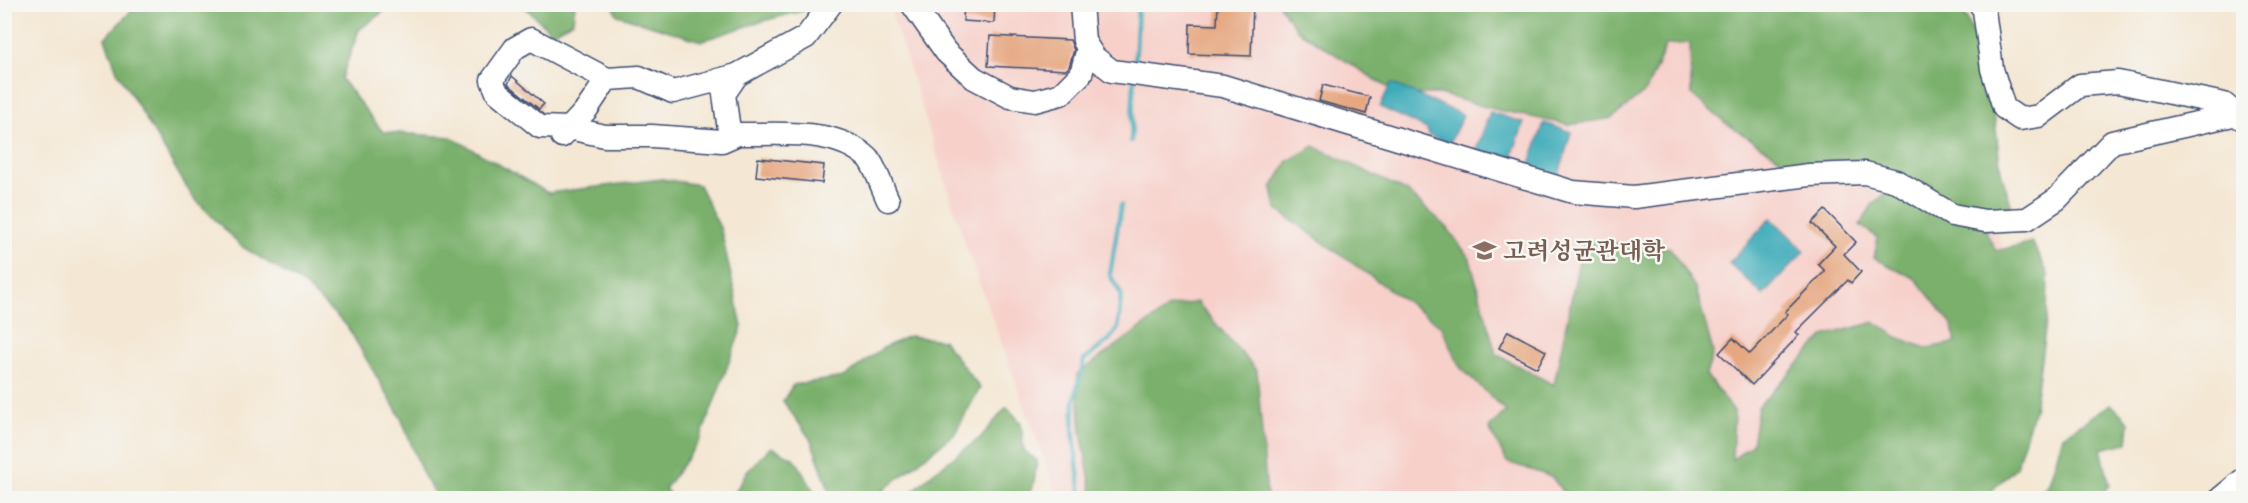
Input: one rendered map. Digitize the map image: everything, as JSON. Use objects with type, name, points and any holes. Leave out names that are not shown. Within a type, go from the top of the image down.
[{"type":"lane","points":[[738,134],[722,141],[652,136],[562,136],[540,127],[497,92],[492,81],[514,48],[531,39],[607,79],[639,77],[673,92],[737,75],[806,37],[831,4]]},
{"type":"lane","points":[[912,4],[946,52],[974,78],[1010,97],[1035,101],[1061,94],[1081,74],[1088,48]]},
{"type":"lane","points":[[1081,4],[1084,41],[1094,57],[1112,71],[1223,86],[1573,192],[1634,197],[1809,175],[1865,173],[1896,182],[1952,215],[1985,221],[2027,219],[2057,199],[2112,142],[2240,117]]},
{"type":"lane","points":[[1980,4],[1984,10],[1992,69],[2004,108],[2020,118],[2039,116],[2080,85],[2118,82],[2224,104],[2240,117]]},
{"type":"lane","points":[[737,75],[724,94],[729,130],[738,134],[818,136],[845,144],[869,159],[888,200]]},
{"type":"lane","points":[[562,136],[587,109],[607,79]]},
{"type":"lane","points":[[2221,498],[2244,479]]},
{"type":"shaded area","name":"고려성균관대학","points":[[889,5],[1794,5],[1991,207],[2004,255],[2012,318],[1858,498],[1058,498],[966,246]]},
{"type":"green space","points":[[138,4],[392,5],[359,30],[341,79],[383,132],[451,137],[548,193],[662,179],[699,185],[721,230],[742,327],[700,440],[665,489],[673,498],[437,498],[422,472],[401,418],[347,326],[303,284],[241,246],[192,196],[117,71],[105,38]]},
{"type":"green space","points":[[523,5],[575,5],[573,21],[552,33]]},
{"type":"green space","points":[[613,5],[825,5],[763,21],[701,41],[617,15]]},
{"type":"green space","points":[[1279,5],[1955,5],[1967,18],[1991,88],[2001,172],[2013,211],[1986,231],[1996,251],[2032,242],[2048,274],[2047,315],[2034,410],[2016,467],[1984,498],[1567,498],[1552,477],[1507,462],[1489,428],[1506,411],[1460,367],[1441,326],[1276,209],[1272,188],[1288,161],[1314,146],[1406,191],[1446,226],[1470,259],[1496,354],[1554,385],[1583,240],[1670,248],[1696,289],[1713,352],[1706,375],[1734,411],[1732,460],[1752,444],[1758,407],[1824,336],[1875,322],[1899,338],[1926,348],[1956,343],[1952,325],[1916,279],[1874,258],[1878,238],[1860,225],[1872,205],[1892,188],[1891,172],[1849,159],[1792,166],[1724,122],[1691,94],[1690,43],[1666,45],[1646,91],[1612,118],[1569,125],[1494,109],[1439,94],[1398,94],[1297,30]]},
{"type":"green space","points":[[1197,302],[1257,371],[1267,498],[1093,498],[1081,432],[1077,374],[1170,307]]},
{"type":"green space","points":[[909,336],[943,340],[980,388],[955,433],[886,488],[879,498],[832,498],[811,440],[783,401],[793,385],[844,377],[883,348]]},
{"type":"green space","points":[[2111,404],[2129,422],[2127,443],[2101,449],[2110,486],[2094,498],[2036,498],[2049,483],[2063,436]]},
{"type":"green space","points":[[1007,407],[1021,423],[1024,451],[1037,460],[1034,483],[1027,498],[905,498],[934,472],[980,438]]},
{"type":"green space","points":[[771,447],[795,459],[813,490],[825,498],[732,498],[747,471]]},
{"type":"water","points":[[1391,83],[1463,115],[1449,144],[1429,136],[1427,129],[1380,107]]},
{"type":"water","points":[[1490,112],[1524,123],[1509,164],[1475,154]]},
{"type":"water","points":[[1544,123],[1571,132],[1558,178],[1529,166]]},
{"type":"water","points":[[1771,218],[1805,251],[1763,295],[1729,263]]},
{"type":"building","points":[[964,4],[995,4],[994,23],[963,21]]},
{"type":"building","points":[[1218,4],[1253,4],[1251,56],[1189,54],[1190,24],[1217,25]]},
{"type":"building","points":[[990,36],[1070,40],[1074,50],[1066,70],[988,66]]},
{"type":"building","points":[[512,76],[544,104],[539,109],[508,84]]},
{"type":"building","points":[[1323,85],[1370,97],[1366,114],[1319,101]]},
{"type":"building","points":[[758,158],[824,165],[822,183],[756,176]]},
{"type":"building","points":[[1825,210],[1856,242],[1844,254],[1861,272],[1851,283],[1848,280],[1796,332],[1799,335],[1752,385],[1719,353],[1733,338],[1750,354],[1788,314],[1785,312],[1825,271],[1818,264],[1835,246],[1812,223]]},
{"type":"building","points":[[1508,331],[1546,351],[1537,368],[1499,348]]},
{"type":"waterway","points":[[1135,69],[1138,4]]},
{"type":"waterway","points":[[1131,141],[1134,80]]},
{"type":"waterway","points":[[1081,498],[1073,429],[1074,401],[1084,360],[1109,340],[1118,328],[1121,294],[1110,275],[1121,205]]},
{"type":"place","name":"고려성균관대학","points":[[1485,250]]}]
